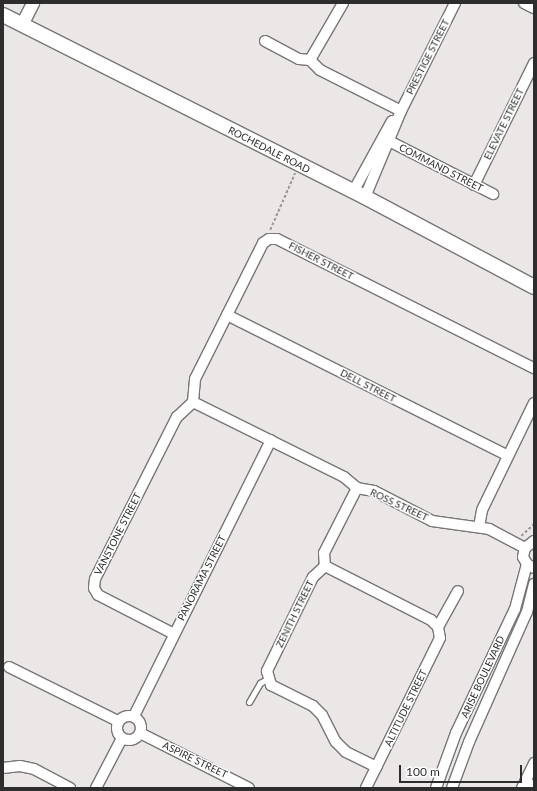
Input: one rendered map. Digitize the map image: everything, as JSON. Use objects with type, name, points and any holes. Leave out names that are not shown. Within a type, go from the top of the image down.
[{"type":"main road","name":"ROCHEDALE ROAD","points":[[3,16],[359,194],[534,286]]},
{"type":"street","points":[[22,25],[33,3]]},
{"type":"street","points":[[310,60],[343,3]]},
{"type":"street","name":"PRESTIGE STREET","points":[[359,194],[389,142],[400,112],[455,3]]},
{"type":"street","points":[[524,3],[534,8]]},
{"type":"street","points":[[265,41],[298,59],[310,60],[320,70],[400,112]]},
{"type":"street","name":"ELEVATE STREET","points":[[474,185],[534,63]]},
{"type":"street","name":"PRESTIGE STREET","points":[[359,194],[391,122],[400,112]]},
{"type":"street","name":"COMMAND STREET","points":[[389,142],[493,194]]},
{"type":"street","points":[[193,402],[195,379],[263,243],[268,239]]},
{"type":"street","name":"FISHER STREET","points":[[268,239],[277,239],[534,368]]},
{"type":"street","name":"DELL STREET","points":[[227,316],[508,456]]},
{"type":"street","name":"ROSS STREET","points":[[193,402],[344,477],[357,488],[374,491],[432,521],[479,527],[531,543]]},
{"type":"street","name":"VANSTONE STREET","points":[[174,634],[98,595],[94,588],[95,579],[177,416],[193,402]]},
{"type":"street","points":[[479,527],[482,510],[534,403]]},
{"type":"street","name":"PANORAMA STREET","points":[[134,716],[271,440]]},
{"type":"street","points":[[357,488],[324,553],[325,566],[431,620],[438,627]]},
{"type":"street","points":[[530,566],[523,557],[531,543]]},
{"type":"street","name":"ZENITH STREET","points":[[268,679],[267,671],[313,577],[325,566]]},
{"type":"street","name":"ARISE BOULEVARD","points":[[436,788],[456,733],[515,609],[530,566]]},
{"type":"street","name":"ARISE BOULEVARD","points":[[452,788],[469,742],[527,612],[534,584]]},
{"type":"street","name":"ALTITUDE STREET","points":[[366,788],[440,638],[438,627],[458,590]]},
{"type":"street","points":[[9,667],[118,721]]},
{"type":"street","points":[[268,679],[271,685],[313,706],[322,715],[336,742],[346,752],[377,767]]},
{"type":"street","points":[[125,716],[134,716],[140,722],[140,733],[132,740],[122,738],[116,731],[118,721],[125,716]]},
{"type":"street","name":"ASPIRE STREET","points":[[140,733],[249,788]]},
{"type":"street","points":[[96,788],[122,738]]},
{"type":"street","points":[[527,785],[534,763]]},
{"type":"street","points":[[3,768],[20,766],[34,770],[70,788]]},
{"type":"lane","points":[[249,702],[260,683],[268,679]]},
{"type":"path","points":[[268,239],[270,227],[299,165]]}]
